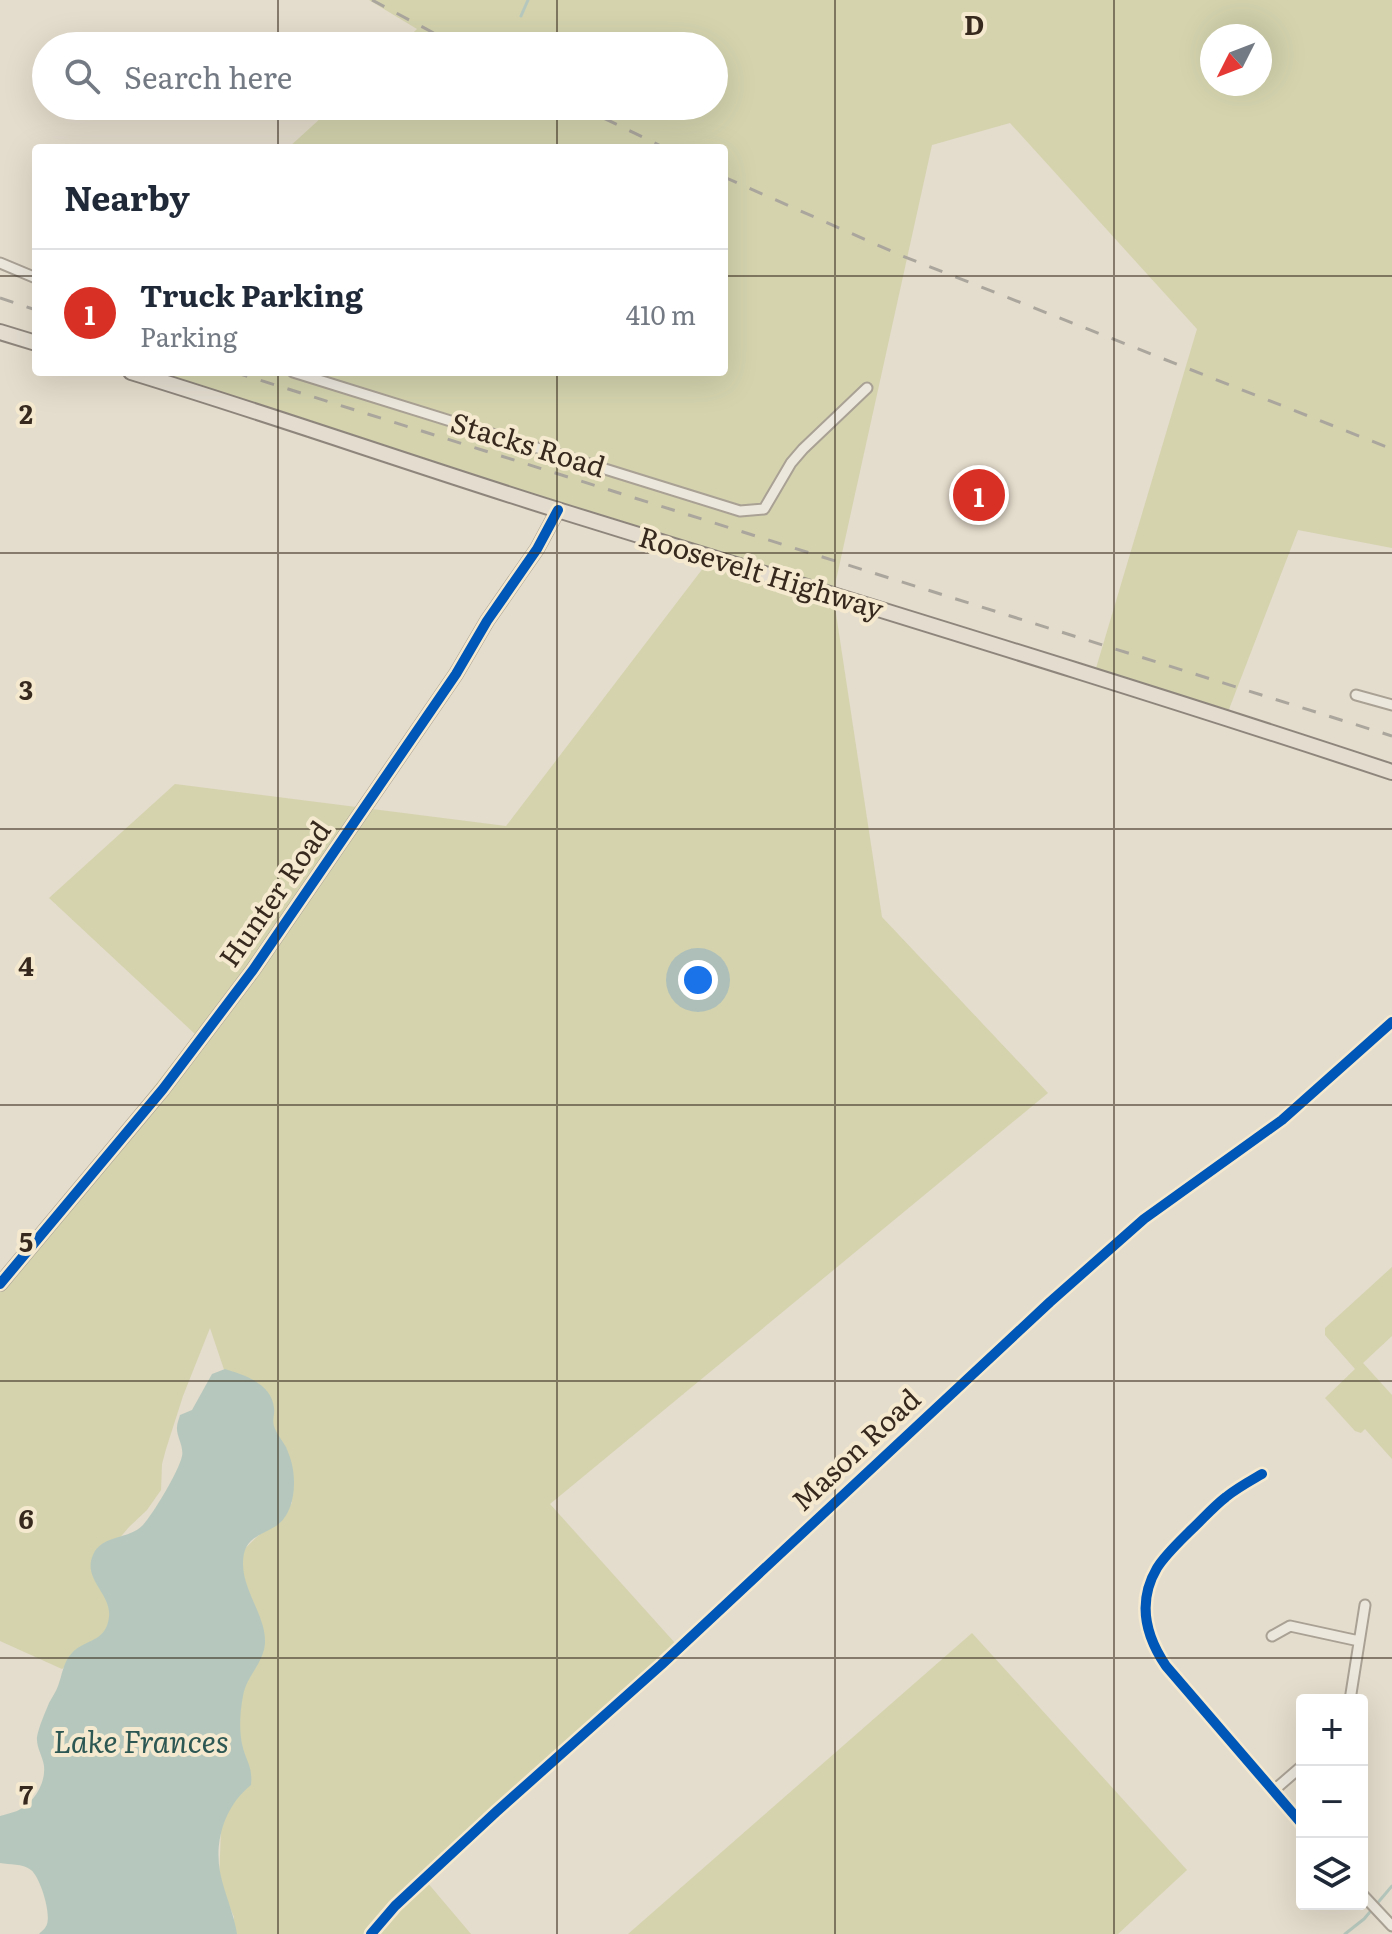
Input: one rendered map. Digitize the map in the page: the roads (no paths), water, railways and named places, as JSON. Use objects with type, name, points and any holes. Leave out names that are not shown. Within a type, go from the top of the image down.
[{"type":"main road","points":[[0,332],[32,342]]},
{"type":"main road","name":"Roosevelt Highway","points":[[144,376],[558,510],[1392,772]]},
{"type":"street","points":[[0,263],[32,276]]},
{"type":"street","name":"Stacks Road","points":[[306,376],[740,511],[764,509],[797,456],[867,388]]},
{"type":"street","name":"Hunter Road","points":[[0,1284],[163,1089],[253,970],[456,674],[487,621],[537,549],[558,510]]},
{"type":"street","points":[[1356,695],[1392,705]]},
{"type":"street","name":"Mason Road","points":[[371,1934],[395,1906],[496,1812],[661,1665],[1060,1293],[1144,1219],[1282,1120],[1392,1022]]},
{"type":"street","points":[[1262,1474],[1226,1497],[1158,1567],[1147,1591],[1145,1610],[1147,1629],[1154,1648],[1166,1666],[1296,1817]]},
{"type":"street","points":[[1351,1694],[1365,1605]]},
{"type":"street","points":[[1272,1636],[1290,1626],[1359,1641]]},
{"type":"street","points":[[1273,1791],[1296,1771]]},
{"type":"street","points":[[1368,1900],[1392,1926]]},
{"type":"water","name":"Lake Frances","points":[[225,1369],[249,1378],[268,1393],[274,1408],[274,1426],[291,1461],[294,1485],[292,1501],[282,1521],[253,1539],[244,1555],[244,1574],[262,1622],[265,1640],[262,1655],[245,1689],[241,1708],[241,1738],[250,1768],[251,1785],[229,1813],[219,1847],[220,1872],[237,1934],[39,1934],[46,1927],[48,1919],[44,1895],[31,1870],[20,1865],[0,1863],[0,1816],[23,1808],[37,1793],[44,1773],[37,1737],[49,1703],[69,1657],[77,1648],[104,1632],[107,1625],[109,1609],[91,1572],[93,1555],[109,1540],[131,1533],[143,1525],[180,1463],[182,1449],[177,1424],[180,1415],[192,1410],[212,1374]]},
{"type":"waterway","points":[[521,16],[528,0]]},
{"type":"waterway","points":[[1345,1934],[1364,1919],[1392,1886]]},
{"type":"railway","points":[[372,0],[432,32]]},
{"type":"railway","points":[[608,120],[657,144]]},
{"type":"railway","points":[[728,179],[900,255],[1392,449]]},
{"type":"railway","points":[[0,298],[32,309]]},
{"type":"railway","points":[[247,376],[1392,736]]},
{"type":"place","name":"Truck Parking","points":[[979,495]]}]
